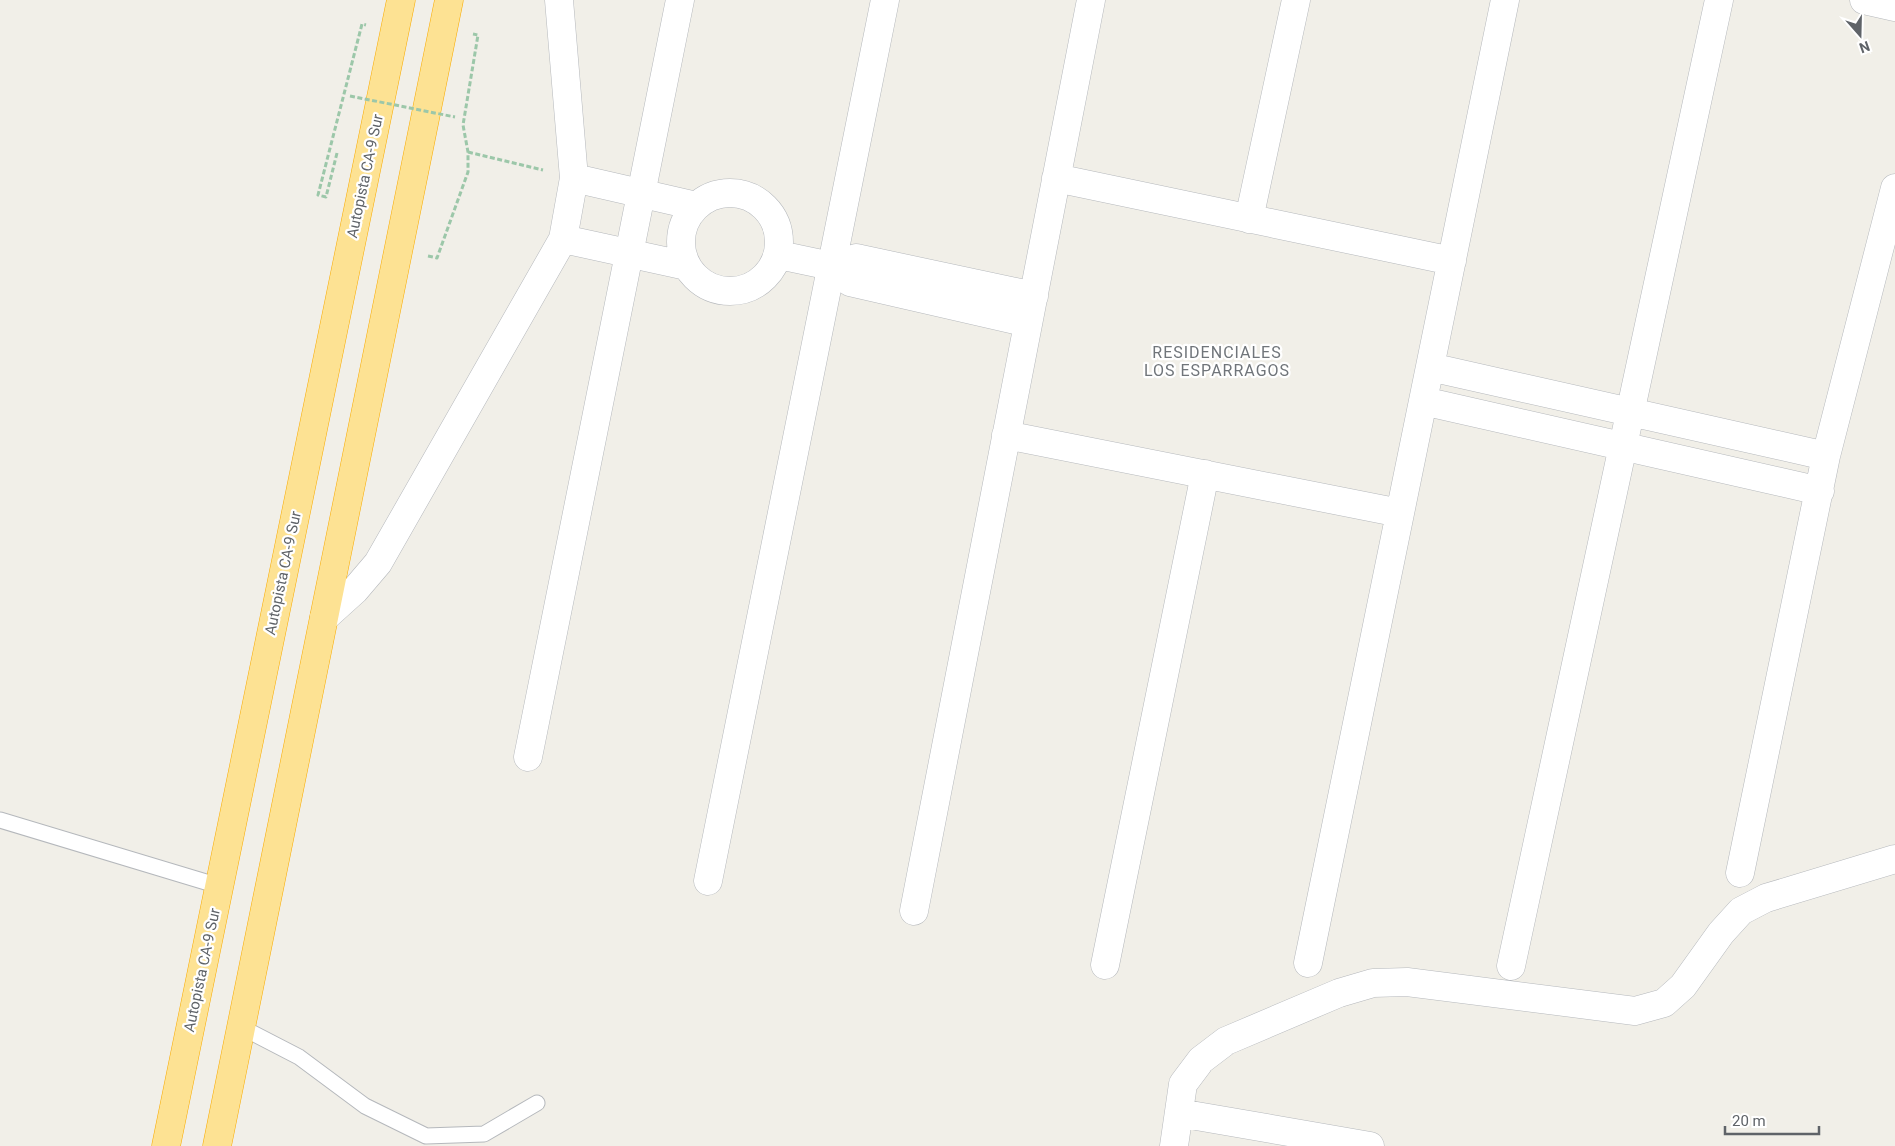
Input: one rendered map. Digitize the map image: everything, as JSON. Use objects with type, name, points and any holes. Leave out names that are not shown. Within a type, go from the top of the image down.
[{"type":"highway","name":"Autopista CA-9 Sur","points":[[166,1146],[401,0]]},
{"type":"highway","points":[[217,1146],[449,0]]},
{"type":"street","points":[[324,618],[355,590],[378,563],[563,239],[574,178],[559,0]]},
{"type":"street","points":[[528,757],[643,194],[680,0]]},
{"type":"street","points":[[708,881],[885,0]]},
{"type":"street","points":[[914,911],[1091,0]]},
{"type":"street","points":[[1249,219],[1296,0]]},
{"type":"street","points":[[1308,963],[1505,0]]},
{"type":"street","points":[[1511,966],[1719,0]]},
{"type":"street","points":[[1864,0],[1895,7]]},
{"type":"street","points":[[574,178],[696,206]]},
{"type":"street","points":[[1056,178],[1452,261]]},
{"type":"street","points":[[1740,873],[1826,456],[1895,188]]},
{"type":"street","points":[[729,192],[748,194],[763,204],[775,218],[780,236],[779,254],[772,270],[760,282],[745,289],[728,291],[712,288],[698,279],[687,266],[680,246],[683,224],[696,206],[711,196],[729,192]]},
{"type":"street","points":[[563,239],[630,256],[687,266]]},
{"type":"street","points":[[779,254],[831,266],[850,282],[1028,323]]},
{"type":"street","points":[[831,266],[856,258],[1034,296]]},
{"type":"street","points":[[1430,367],[1826,456]]},
{"type":"street","points":[[1423,401],[1820,491]]},
{"type":"street","points":[[1006,435],[1400,513]]},
{"type":"street","points":[[1106,965],[1205,474]]},
{"type":"street","points":[[1174,1146],[1183,1084],[1201,1060],[1226,1041],[1339,993],[1374,982],[1407,982],[1635,1011],[1664,1003],[1683,986],[1721,933],[1741,911],[1766,898],[1895,859]]},
{"type":"street","points":[[1179,1113],[1370,1146]]},
{"type":"lane","points":[[0,820],[219,886]]},
{"type":"lane","points":[[241,1027],[299,1058],[365,1106],[426,1136],[484,1134],[536,1103]]},
{"type":"path","points":[[398,252],[437,258],[468,172],[468,152],[463,125],[478,35],[471,33],[469,42]]},
{"type":"path","points":[[337,151],[326,197],[318,195],[346,90]]},
{"type":"path","points":[[348,106],[350,96],[454,117],[456,108]]},
{"type":"path","points":[[468,152],[574,178]]},
{"type":"district","name":"RESIDENCIALES LOS ESPARRAGOS","points":[[1217,361]]}]
